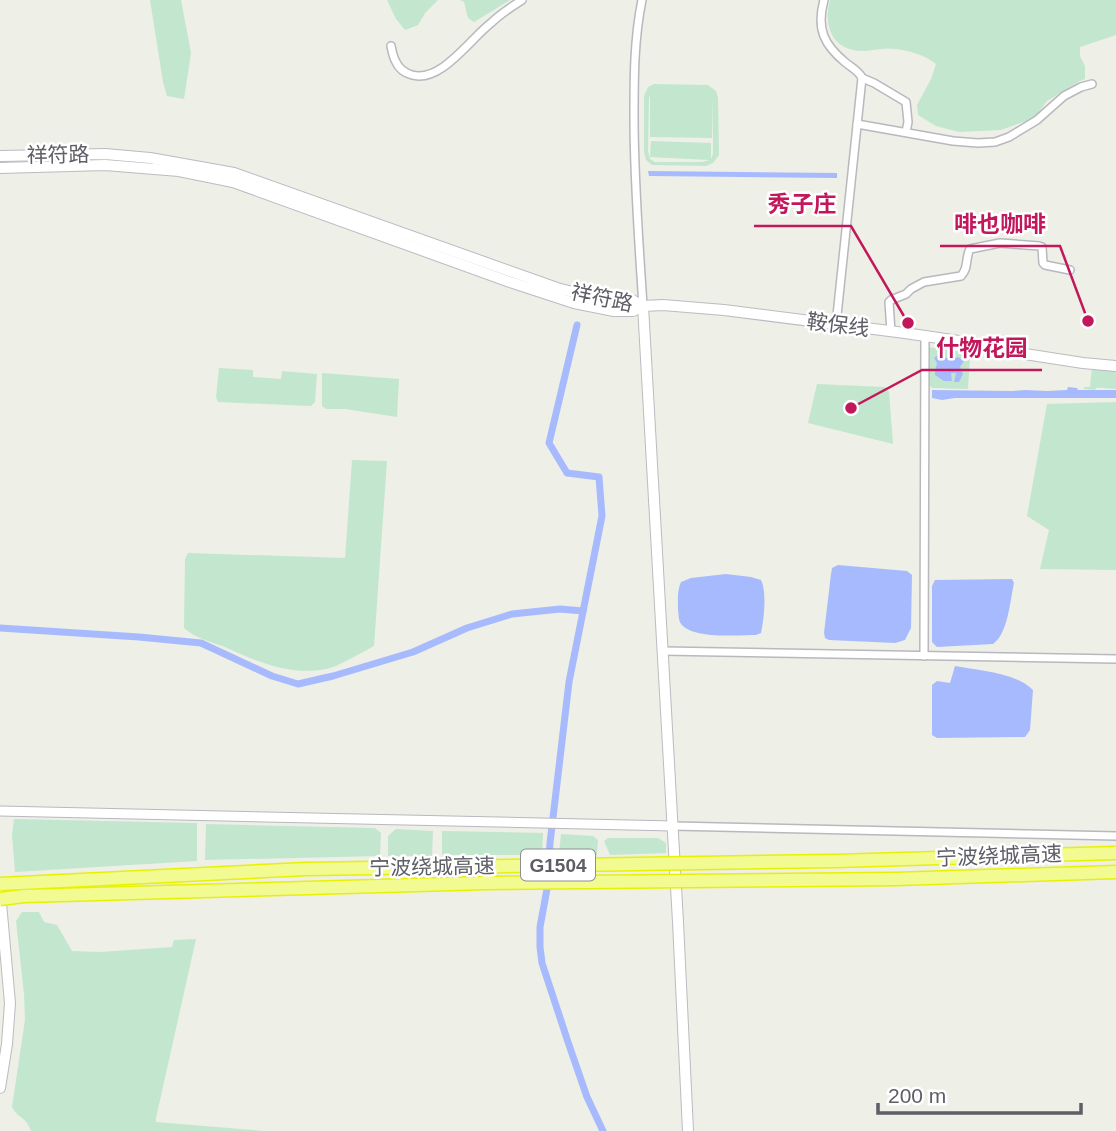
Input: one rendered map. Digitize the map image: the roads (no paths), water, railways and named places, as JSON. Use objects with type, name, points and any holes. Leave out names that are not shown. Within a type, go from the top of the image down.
[{"type":"highway","name":"宁波绕城高速","points":[[0,884],[306,869],[1116,853]]},
{"type":"highway","name":"宁波绕城高速","points":[[0,899],[24,896],[485,883],[896,879],[1116,872]]},
{"type":"main road","name":"祥符路","points":[[0,156],[105,154],[150,158],[234,173],[557,288],[597,298],[632,300],[643,306]]},
{"type":"main road","name":"祥符路","points":[[0,168],[105,164],[178,171],[233,182],[555,298],[614,310],[633,311],[643,306]]},
{"type":"main road","name":"鞍保线","points":[[643,306],[724,310],[925,336],[1025,354],[1116,366]]},
{"type":"main road","points":[[643,306],[688,1131]]},
{"type":"main road","points":[[0,892],[10,1003],[0,1088]]},
{"type":"street","points":[[391,46],[399,68],[417,76],[427,76],[438,71],[490,23],[522,0]]},
{"type":"street","points":[[642,0],[636,26],[634,152],[643,306]]},
{"type":"street","points":[[824,0],[820,21],[824,37],[839,57],[860,73],[862,78],[835,325]]},
{"type":"street","points":[[862,78],[906,102],[906,132]]},
{"type":"street","points":[[857,124],[953,141],[995,142],[1037,120],[1064,96],[1092,84]]},
{"type":"street","points":[[891,332],[889,302],[924,282],[961,276],[965,272],[970,249],[1000,243],[1039,246],[1043,250],[1045,265],[1070,270]]},
{"type":"street","points":[[924,656],[925,336]]},
{"type":"street","points":[[663,651],[1116,659]]},
{"type":"street","points":[[0,811],[1116,836]]},
{"type":"water","points":[[648,171],[837,173],[837,178],[649,176]]},
{"type":"water","points":[[939,354],[951,359],[958,357],[964,361],[960,367],[963,374],[959,382],[954,382],[956,373],[951,373],[952,381],[944,381],[935,375],[937,363],[934,358]]},
{"type":"water","points":[[1068,387],[1078,390],[1116,390],[1116,398],[932,398],[932,390],[1047,391],[1067,390]]},
{"type":"water","points":[[838,565],[907,571],[912,575],[911,628],[905,640],[895,643],[825,638],[832,568]]},
{"type":"water","points":[[726,574],[761,580],[764,613],[761,633],[708,635],[689,630],[680,623],[678,599],[681,582],[691,578]]},
{"type":"water","points":[[1012,579],[1014,583],[1010,608],[1002,633],[993,644],[937,647],[932,642],[932,586],[935,580]]},
{"type":"water","points":[[955,666],[1017,679],[1033,690],[1030,730],[1025,737],[937,738],[932,735],[932,685],[937,681],[950,683]]},
{"type":"waterway","points":[[577,325],[549,443],[567,473],[599,477],[602,516],[569,682],[547,889],[540,927],[540,947],[542,963],[568,1042],[587,1097],[603,1131]]},
{"type":"waterway","points":[[0,628],[201,643],[272,676],[298,684],[413,652],[467,628],[512,614],[560,609],[583,611]]},
{"type":"place","name":"啡也咖啡","points":[[1088,321]]},
{"type":"place","name":"秀子庄","points":[[908,323]]},
{"type":"place","name":"什物花园","points":[[851,408]]}]
